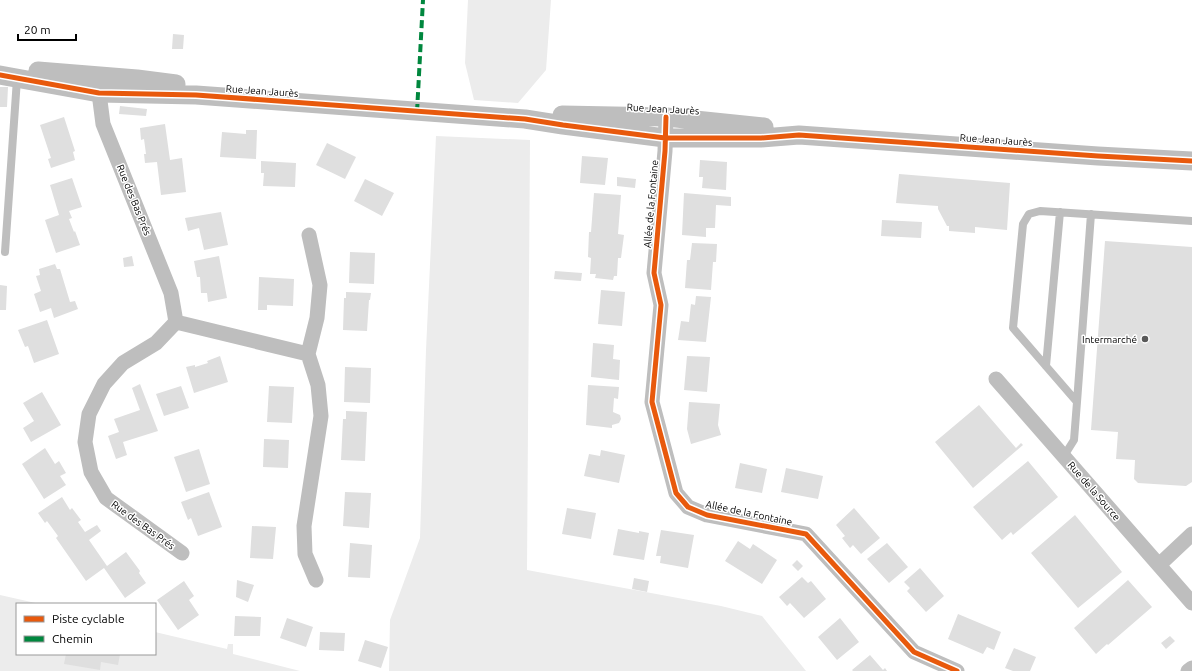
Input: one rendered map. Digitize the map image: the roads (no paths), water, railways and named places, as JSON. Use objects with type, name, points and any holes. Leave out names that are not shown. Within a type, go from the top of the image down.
[{"type":"street","name":"Rue Jean Jaurès","points":[[0,69],[163,94],[524,119],[665,138],[761,138],[799,135]]},
{"type":"street","name":"Rue Jean Jaurès","points":[[9,77],[100,84]]},
{"type":"street","name":"Rue des Bas Prés","points":[[100,84],[103,124],[171,293],[176,322],[156,343],[123,363],[104,384],[89,414],[85,442],[91,472],[106,498],[182,553]]},
{"type":"street","name":"Rue Jean Jaurès","points":[[524,119],[564,114],[666,117],[762,127],[799,135],[1098,156],[1192,161]]},
{"type":"street","name":"Allée de la Fontaine","points":[[666,117],[654,273],[661,305],[652,402],[676,494],[688,507],[707,515],[806,534],[914,652],[957,671]]},
{"type":"street","name":"Rue Jean Jaurès","points":[[1098,156],[1192,173]]},
{"type":"street","points":[[309,235],[320,285],[317,318],[308,354],[318,385],[322,416],[304,526],[305,554],[316,580]]},
{"type":"street","points":[[176,322],[308,354]]},
{"type":"street","name":"Rue de la Source","points":[[996,379],[1192,603]]},
{"type":"street","points":[[1159,565],[1192,534]]},
{"type":"street","points":[[1188,671],[1192,668]]},
{"type":"lane","points":[[5,252],[9,77]]},
{"type":"lane","points":[[1078,402],[1013,328],[1023,224],[1029,214],[1040,211],[1192,221]]},
{"type":"lane","points":[[1046,366],[1060,212]]},
{"type":"lane","points":[[1064,456],[1074,440],[1091,214]]},
{"type":"place","name":"Intermarché","points":[[1145,339]]}]
